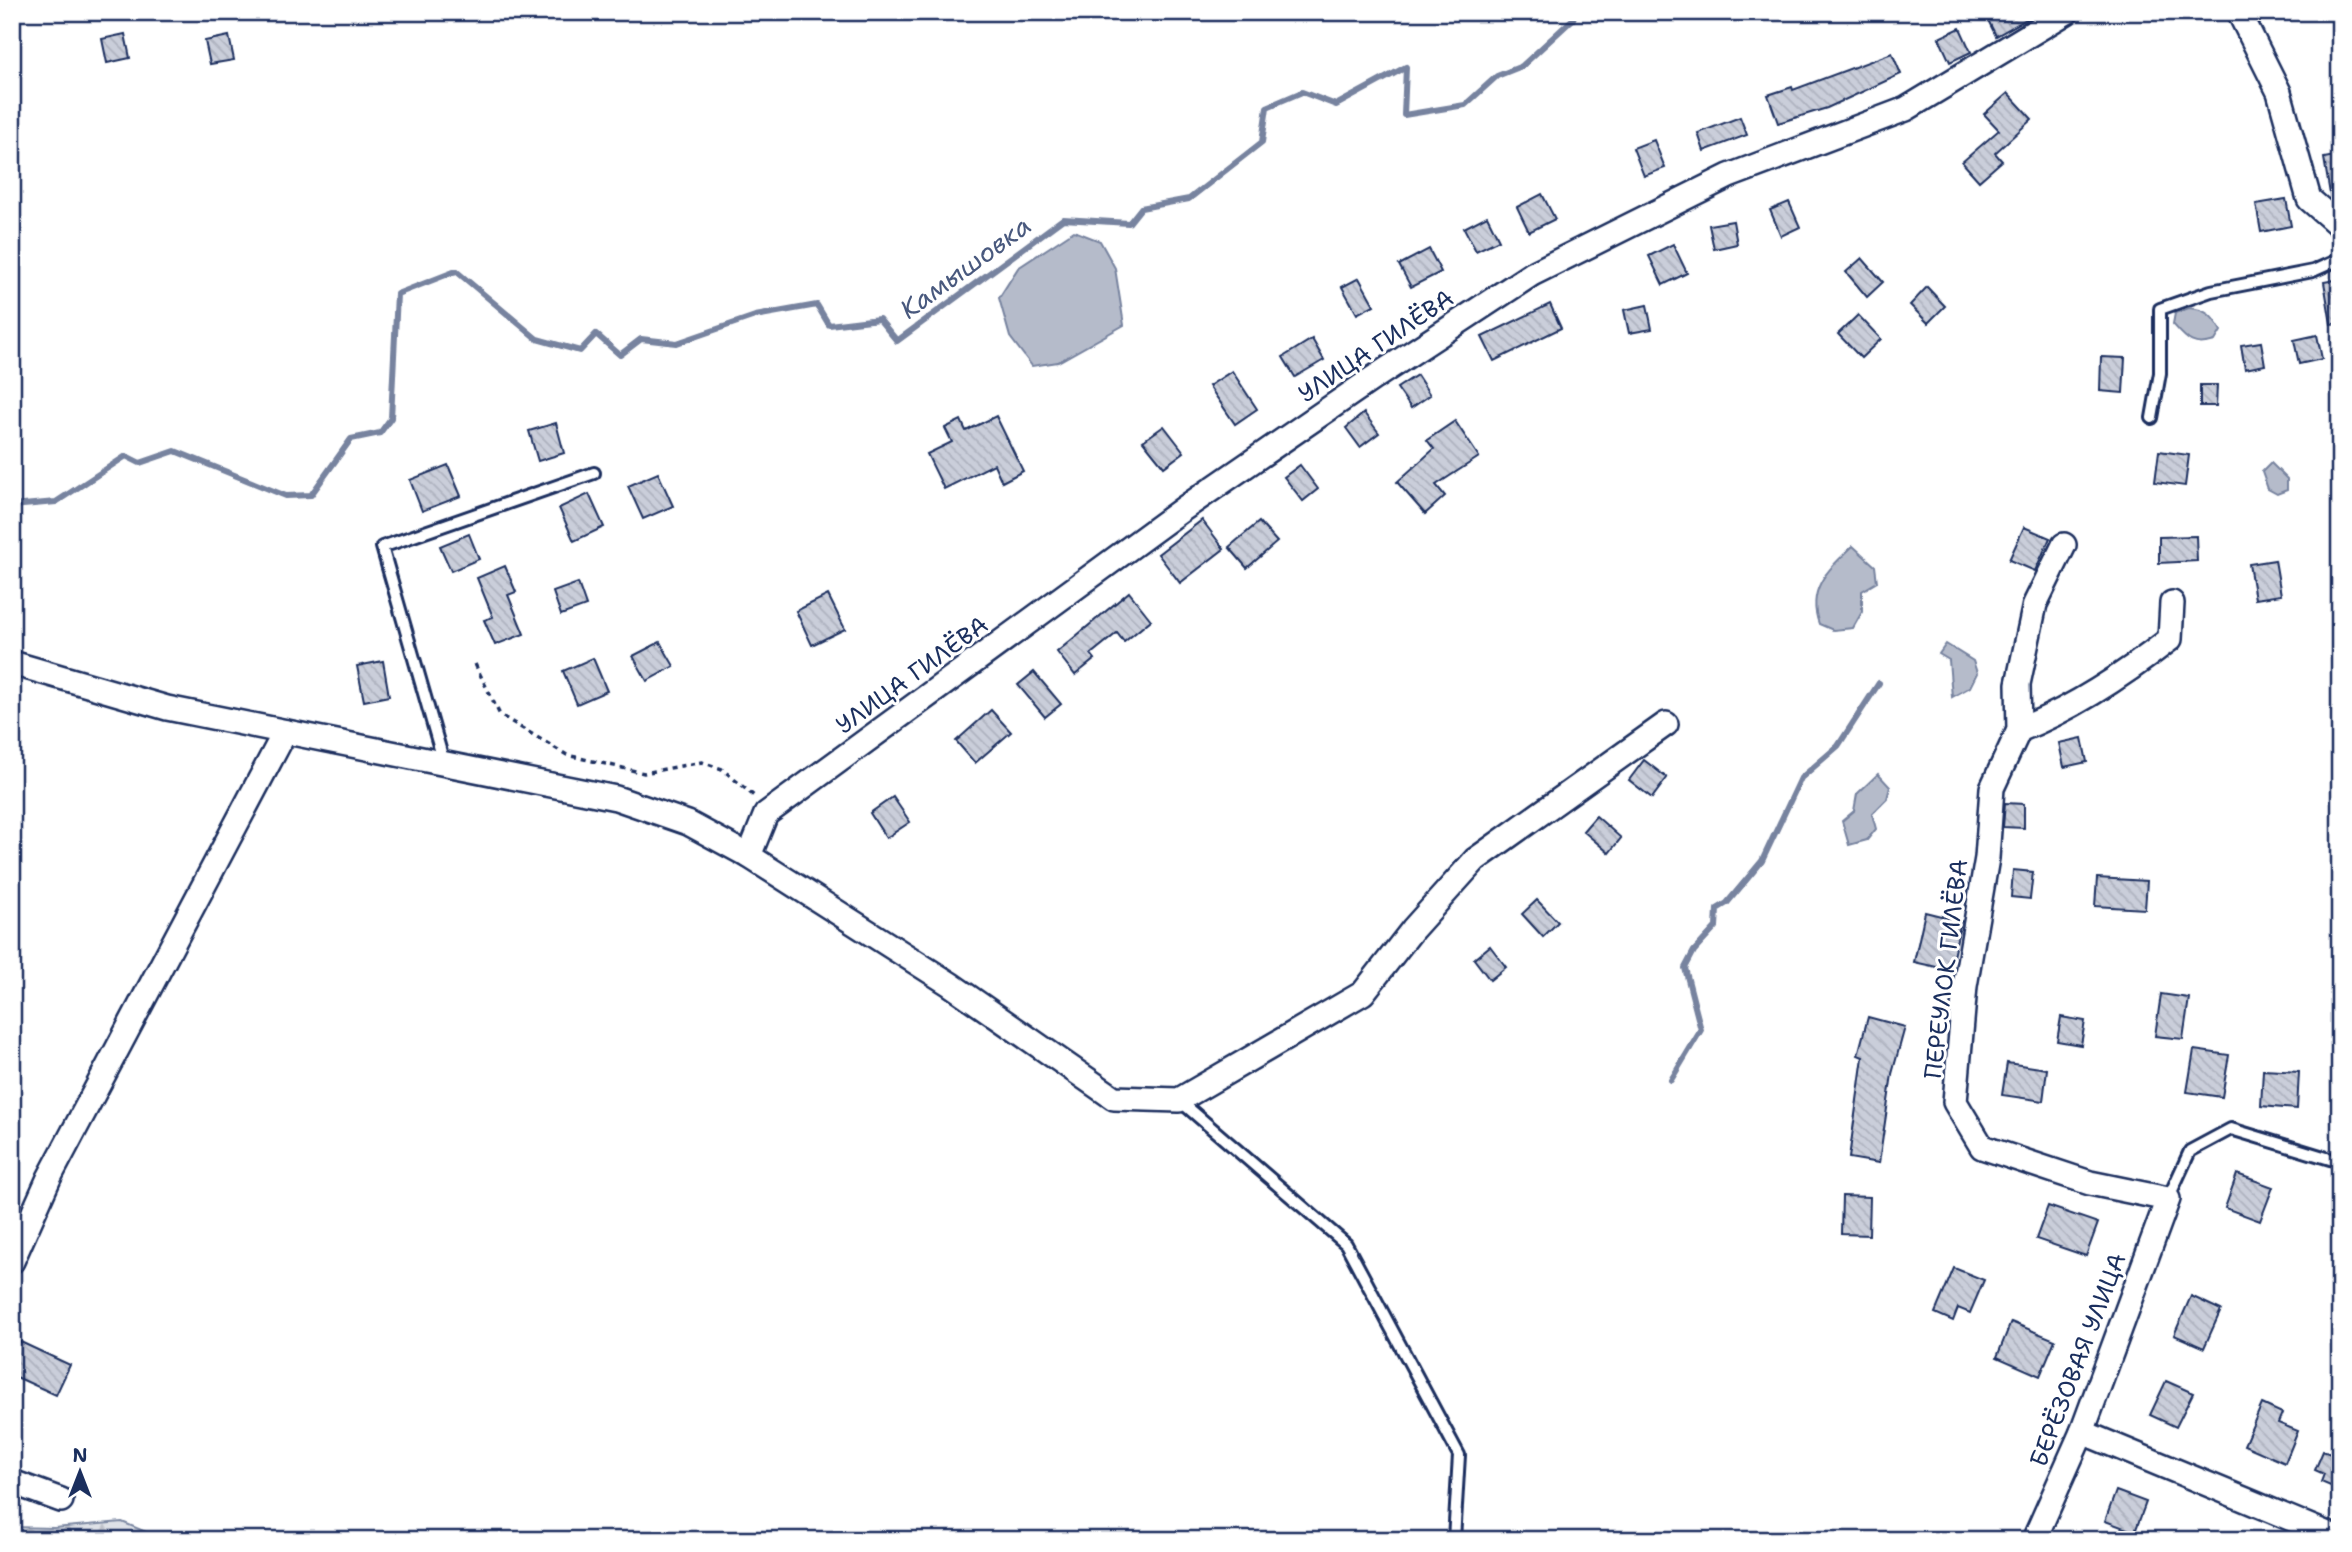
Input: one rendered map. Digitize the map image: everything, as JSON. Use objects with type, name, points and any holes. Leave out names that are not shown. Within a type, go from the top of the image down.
[{"type":"street","name":"УЛИЦА ГИЛЁВА","points":[[766,814],[1183,509],[1372,379],[1532,274],[1729,176],[1906,109],[2067,12]]},
{"type":"street","points":[[2239,12],[2279,92],[2309,199],[2340,226]]},
{"type":"street","name":"ПЕРЕУЛОК ГИЛЁВА","points":[[2064,545],[2035,604],[2018,684],[2019,730],[1992,789],[1987,858],[1965,986],[1955,1102],[1982,1147],[2090,1184],[2168,1199]]},
{"type":"street","points":[[2019,730],[2047,719],[2137,665],[2169,639],[2172,603]]},
{"type":"street","points":[[12,663],[167,708],[616,798],[688,823],[749,856],[950,984],[1114,1098],[1179,1100],[1363,993],[1413,929],[1475,860],[1666,724]]},
{"type":"street","points":[[12,1261],[48,1178],[285,732]]},
{"type":"street","points":[[749,856],[766,814]]},
{"type":"street","name":"БЕРЁЗОВАЯ УЛИЦА","points":[[2034,1540],[2082,1433],[2168,1199]]},
{"type":"street","points":[[2082,1433],[2340,1539]]},
{"type":"street","points":[[12,1482],[61,1500]]},
{"type":"lane","points":[[2152,418],[2160,373],[2160,309],[2211,291],[2313,271],[2340,259]]},
{"type":"lane","points":[[444,764],[382,547],[593,473]]},
{"type":"lane","points":[[1179,1100],[1346,1244],[1459,1455],[1454,1540]]},
{"type":"lane","points":[[2168,1199],[2190,1150],[2231,1129],[2340,1162]]},
{"type":"path","points":[[475,664],[499,715],[567,755],[644,773],[702,762],[722,769],[751,792],[766,814]]},
{"type":"green space","points":[[122,1522],[165,1540],[12,1540],[12,1527],[54,1528]]},
{"type":"water","points":[[1074,231],[1100,241],[1115,268],[1124,325],[1058,362],[1032,366],[1010,337],[999,298],[1018,268]]},
{"type":"water","points":[[2189,308],[2208,314],[2215,321],[2221,331],[2215,341],[2201,344],[2191,341],[2173,324],[2175,313]]},
{"type":"water","points":[[2271,463],[2287,479],[2287,490],[2277,494],[2268,489],[2262,472]]},
{"type":"water","points":[[1853,546],[1875,566],[1877,582],[1862,591],[1862,612],[1853,628],[1833,630],[1819,624],[1815,600],[1828,571]]},
{"type":"water","points":[[1946,644],[1973,661],[1977,673],[1970,687],[1952,697],[1949,660],[1939,654]]},
{"type":"water","points":[[1878,774],[1890,787],[1887,799],[1872,814],[1876,829],[1867,840],[1849,845],[1842,821],[1854,811],[1857,794]]},
{"type":"building","points":[[1984,12],[2039,12],[1996,36]]},
{"type":"building","points":[[1960,28],[1971,52],[1950,62],[1939,38]]},
{"type":"building","points":[[125,34],[130,58],[107,63],[102,39]]},
{"type":"building","points":[[229,36],[234,60],[210,64],[205,41]]},
{"type":"building","points":[[1892,53],[1901,74],[1827,108],[1778,123],[1768,95],[1792,87],[1793,90]]},
{"type":"building","points":[[2008,93],[2032,119],[1995,153],[2002,161],[1979,181],[1962,162],[1999,130],[1984,114]]},
{"type":"building","points":[[1740,117],[1747,135],[1704,151],[1698,133]]},
{"type":"building","points":[[1654,140],[1665,168],[1644,176],[1633,148]]},
{"type":"building","points":[[2340,155],[2340,203],[2335,203],[2331,200],[2324,158]]},
{"type":"building","points":[[1542,194],[1555,219],[1529,232],[1517,207]]},
{"type":"building","points":[[2286,199],[2291,226],[2261,232],[2256,204]]},
{"type":"building","points":[[1789,202],[1800,227],[1781,236],[1770,210]]},
{"type":"building","points":[[1487,216],[1499,240],[1476,251],[1464,228]]},
{"type":"building","points":[[1733,221],[1737,244],[1714,249],[1709,225]]},
{"type":"building","points":[[1673,244],[1687,273],[1663,285],[1649,256]]},
{"type":"building","points":[[1429,249],[1441,272],[1411,287],[1399,265]]},
{"type":"building","points":[[1862,258],[1883,282],[1867,297],[1846,272]]},
{"type":"building","points":[[1359,278],[1374,305],[1357,314],[1342,287]]},
{"type":"building","points":[[2340,279],[2340,323],[2331,324],[2324,282]]},
{"type":"building","points":[[1927,287],[1945,306],[1928,323],[1910,305]]},
{"type":"building","points":[[1550,304],[1561,328],[1494,361],[1482,337]]},
{"type":"building","points":[[1647,305],[1652,329],[1629,333],[1624,310]]},
{"type":"building","points":[[1858,315],[1881,339],[1861,358],[1838,334]]},
{"type":"building","points":[[2317,335],[2322,359],[2299,364],[2294,340]]},
{"type":"building","points":[[1312,339],[1324,360],[1295,377],[1283,357]]},
{"type":"building","points":[[2261,342],[2265,365],[2245,369],[2241,345]]},
{"type":"building","points":[[2101,357],[2125,358],[2123,393],[2100,391]]},
{"type":"building","points":[[1232,371],[1257,409],[1235,424],[1209,386]]},
{"type":"building","points":[[1417,375],[1430,395],[1411,408],[1397,388]]},
{"type":"building","points":[[2200,385],[2217,385],[2216,406],[2200,406]]},
{"type":"building","points":[[1364,413],[1379,433],[1360,447],[1346,428]]},
{"type":"building","points":[[996,416],[1023,471],[1002,482],[994,464],[944,489],[927,454],[952,442],[945,428],[961,420],[966,431]]},
{"type":"building","points":[[1455,421],[1479,457],[1436,485],[1445,496],[1425,514],[1397,482],[1434,449],[1427,440]]},
{"type":"building","points":[[556,423],[564,453],[538,461],[529,431]]},
{"type":"building","points":[[1164,426],[1184,452],[1164,467],[1143,441]]},
{"type":"building","points":[[2159,451],[2189,455],[2185,486],[2155,482]]},
{"type":"building","points":[[448,465],[461,496],[422,511],[410,480]]},
{"type":"building","points":[[1300,465],[1318,489],[1303,501],[1284,477]]},
{"type":"building","points":[[658,473],[673,506],[643,519],[628,486]]},
{"type":"building","points":[[589,494],[604,527],[574,541],[559,508]]},
{"type":"building","points":[[1202,520],[1224,549],[1180,583],[1158,554]]},
{"type":"building","points":[[1259,522],[1277,542],[1247,568],[1229,547]]},
{"type":"building","points":[[2024,527],[2050,538],[2035,571],[2009,560]]},
{"type":"building","points":[[469,534],[479,559],[451,571],[440,546]]},
{"type":"building","points":[[2196,536],[2197,561],[2159,563],[2159,537]]},
{"type":"building","points":[[2275,560],[2281,595],[2255,599],[2249,564]]},
{"type":"building","points":[[505,566],[516,592],[508,595],[524,634],[495,645],[484,620],[493,617],[477,578]]},
{"type":"building","points":[[578,583],[586,606],[561,615],[553,592]]},
{"type":"building","points":[[1129,592],[1151,620],[1124,642],[1117,633],[1091,654],[1095,659],[1075,675],[1057,652]]},
{"type":"building","points":[[828,595],[845,629],[812,645],[796,611]]},
{"type":"building","points":[[660,642],[674,666],[647,681],[633,656]]},
{"type":"building","points":[[593,658],[607,691],[577,704],[563,671]]},
{"type":"building","points":[[383,661],[389,696],[364,701],[357,666]]},
{"type":"building","points":[[1034,672],[1061,704],[1045,717],[1018,685]]},
{"type":"building","points":[[991,710],[1011,732],[975,763],[956,741]]},
{"type":"building","points":[[2082,738],[2087,762],[2064,767],[2059,743]]},
{"type":"building","points":[[1644,760],[1667,778],[1652,798],[1629,780]]},
{"type":"building","points":[[893,797],[910,822],[886,838],[870,813]]},
{"type":"building","points":[[2005,803],[2024,804],[2024,828],[2003,827]]},
{"type":"building","points":[[1596,816],[1621,838],[1609,853],[1583,831]]},
{"type":"building","points":[[2013,870],[2033,872],[2030,899],[2011,897]]},
{"type":"building","points":[[2097,878],[2147,881],[2145,909],[2095,906]]},
{"type":"building","points":[[1537,900],[1558,922],[1543,937],[1522,914]]},
{"type":"building","points":[[1925,912],[1961,921],[1950,970],[1914,962]]},
{"type":"building","points":[[1490,946],[1506,967],[1490,980],[1474,959]]},
{"type":"building","points":[[2161,994],[2189,998],[2183,1039],[2155,1036]]},
{"type":"building","points":[[1868,1017],[1905,1027],[1892,1074],[1879,1163],[1849,1158],[1863,1057],[1858,1055]]},
{"type":"building","points":[[2061,1017],[2085,1021],[2081,1045],[2057,1041]]},
{"type":"building","points":[[2194,1050],[2229,1055],[2222,1097],[2187,1092]]},
{"type":"building","points":[[2007,1063],[2047,1069],[2043,1101],[2002,1095]]},
{"type":"building","points":[[2263,1070],[2299,1072],[2297,1109],[2261,1106]]},
{"type":"building","points":[[2237,1174],[2273,1187],[2260,1221],[2225,1208]]},
{"type":"building","points":[[1842,1196],[1870,1197],[1869,1235],[1841,1234]]},
{"type":"building","points":[[2048,1206],[2098,1223],[2086,1256],[2036,1239]]},
{"type":"building","points":[[1954,1268],[1984,1280],[1970,1313],[1958,1308],[1953,1321],[1935,1313]]},
{"type":"building","points":[[2191,1296],[2221,1310],[2204,1348],[2174,1335]]},
{"type":"building","points":[[2011,1322],[2055,1340],[2040,1376],[1997,1357]]},
{"type":"building","points":[[12,1338],[70,1365],[56,1395],[12,1375]]},
{"type":"building","points":[[2166,1381],[2193,1393],[2176,1427],[2150,1415]]},
{"type":"building","points":[[2262,1404],[2282,1413],[2278,1423],[2298,1431],[2285,1463],[2244,1445]]},
{"type":"building","points":[[2340,1439],[2340,1490],[2321,1482],[2324,1474],[2315,1470],[2323,1451],[2333,1455]]},
{"type":"building","points":[[2116,1491],[2146,1502],[2135,1532],[2105,1521]]},
{"type":"waterway","name":"Камышовка","points":[[12,506],[56,502],[126,456],[140,463],[175,451],[286,496],[311,495],[351,439],[380,433],[391,418],[397,294],[456,271],[537,339],[580,351],[596,334],[620,355],[641,339],[677,343],[755,316],[817,305],[829,325],[879,319],[897,341],[1063,219],[1129,223],[1141,208],[1189,199],[1262,142],[1267,107],[1302,92],[1336,105],[1406,67],[1404,115],[1465,105],[1497,76],[1522,66],[1573,19],[1575,12]]},
{"type":"waterway","points":[[1671,1080],[1701,1030],[1685,968],[1694,951],[1716,927],[1717,909],[1727,903],[1762,861],[1801,778],[1838,746],[1879,683]]}]
